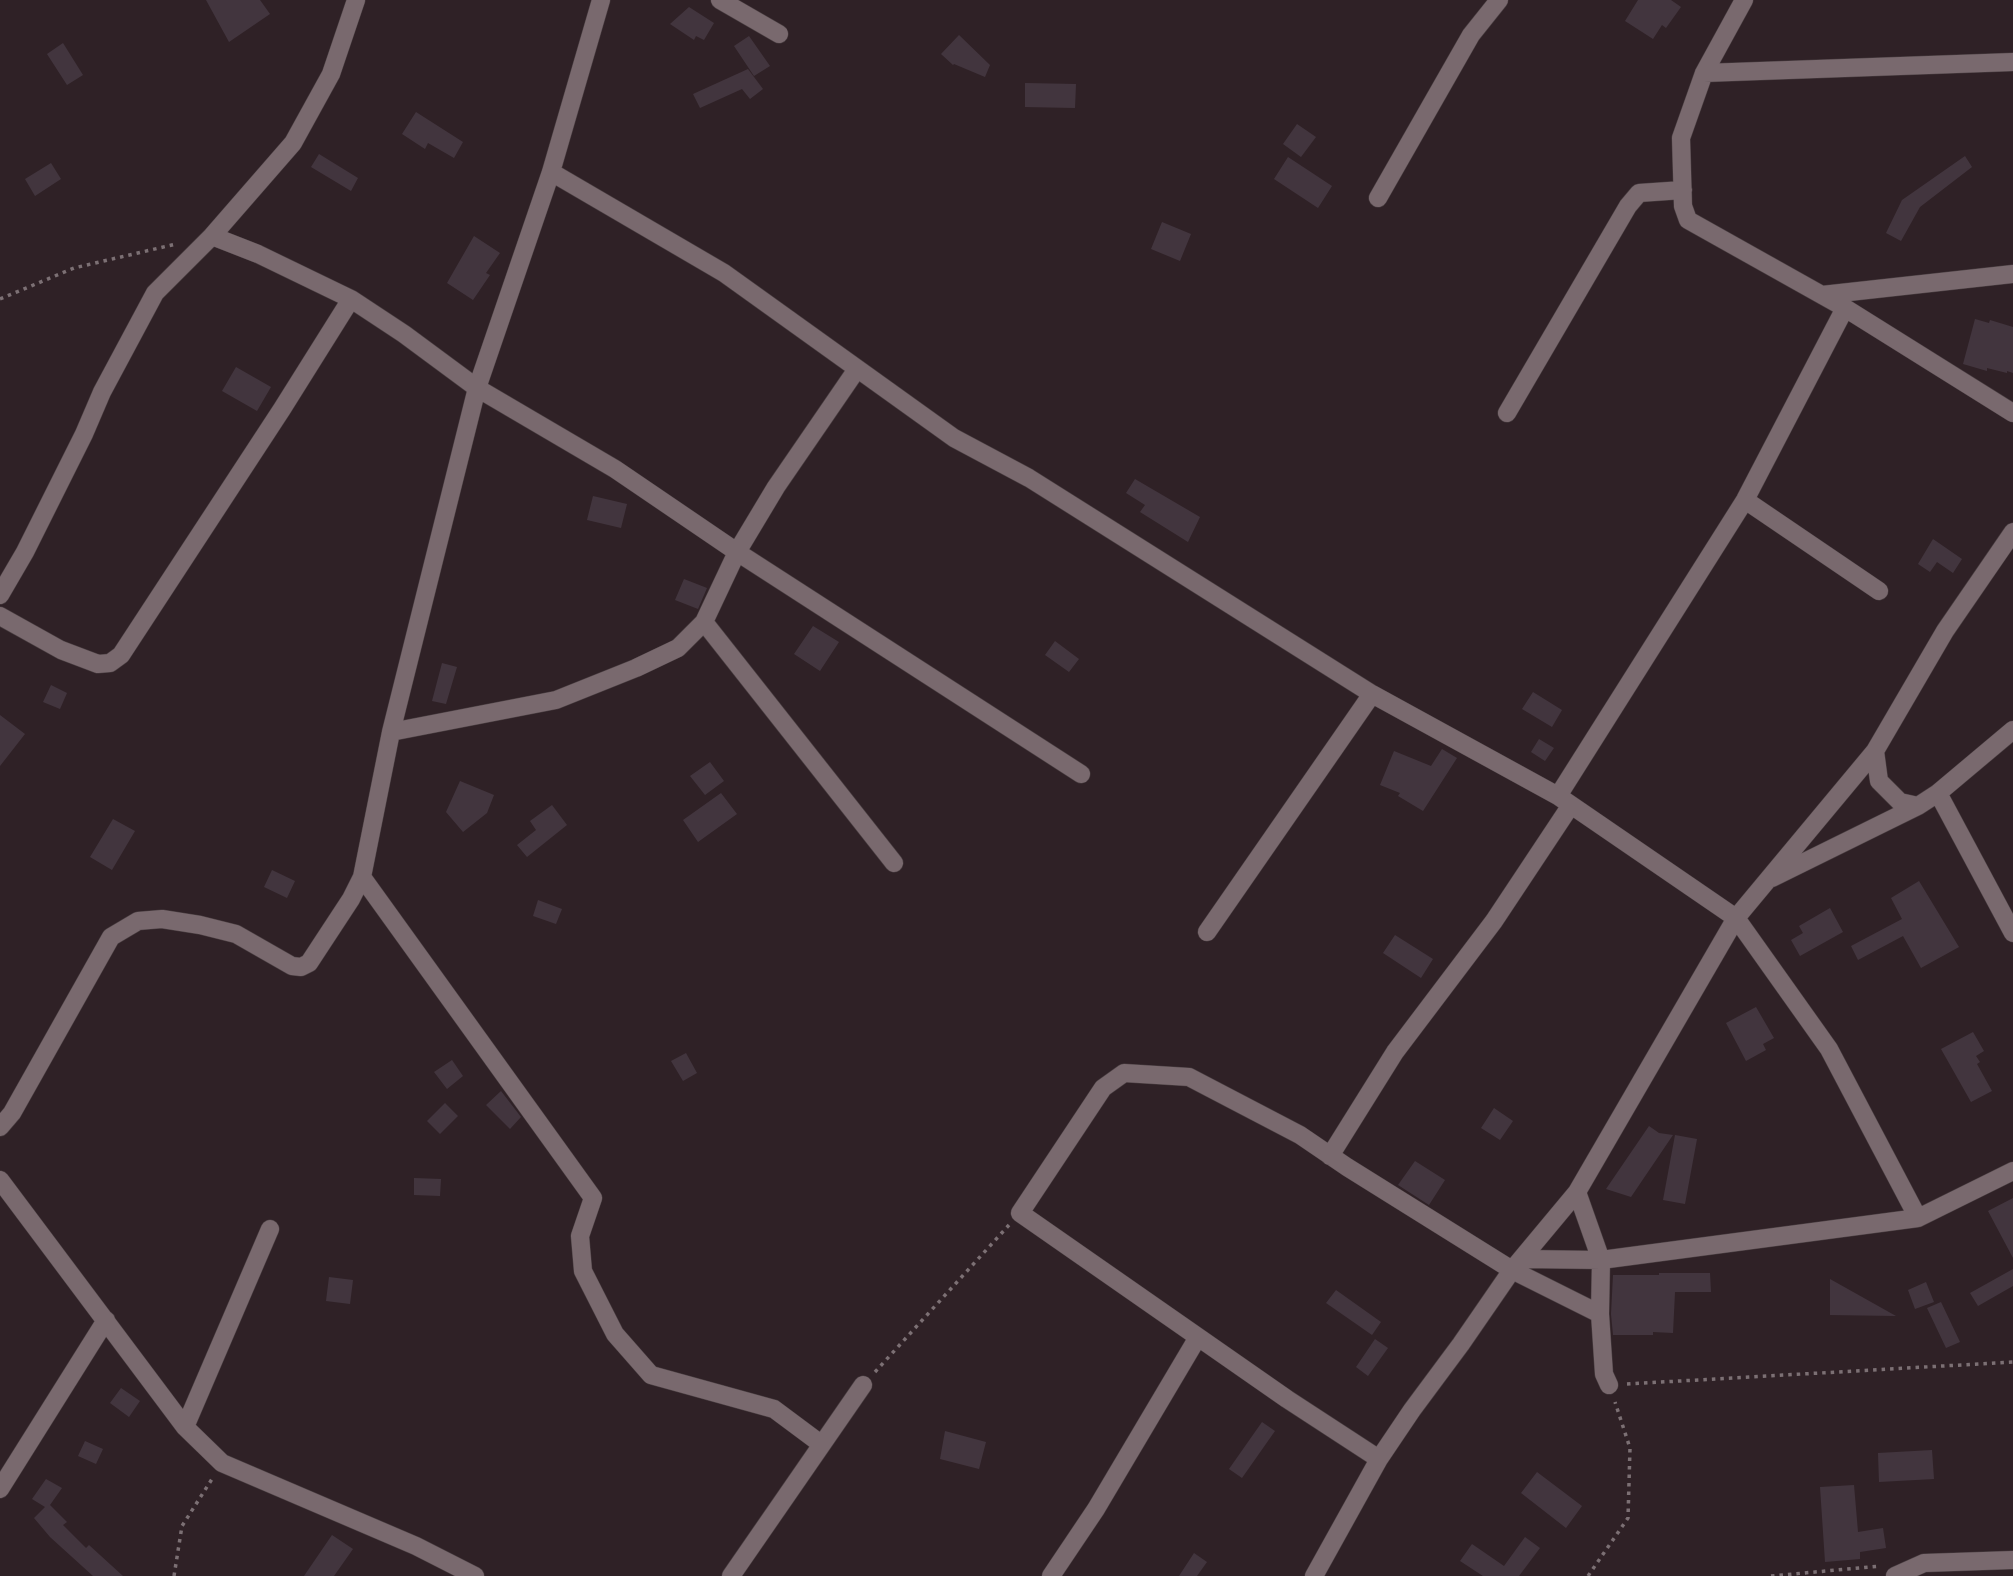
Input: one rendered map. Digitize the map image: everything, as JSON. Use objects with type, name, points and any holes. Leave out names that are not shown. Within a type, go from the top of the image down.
[{"type":"street","points":[[0,595],[155,293],[212,236],[293,144],[331,74],[356,0]]},
{"type":"street","points":[[0,1127],[12,1113],[111,937],[138,921],[162,919],[200,925],[236,934],[292,966],[301,967],[309,962],[351,899],[362,877],[391,732],[477,388],[551,172],[601,0]]},
{"type":"street","points":[[720,0],[779,34]]},
{"type":"street","points":[[1378,198],[1471,35],[1499,0]]},
{"type":"street","points":[[1744,0],[1704,73],[1681,138],[1683,205],[1688,220],[1844,308],[2013,413]]},
{"type":"street","points":[[1704,73],[2013,62]]},
{"type":"street","points":[[551,172],[724,273],[954,438],[1029,478],[1372,694],[1565,801],[1736,918],[1829,1049],[1918,1218]]},
{"type":"street","points":[[1507,413],[1628,206],[1640,193],[1684,190]]},
{"type":"street","points":[[212,236],[258,254],[351,299],[477,388],[615,468],[737,552],[1081,774]]},
{"type":"street","points":[[1822,295],[2013,274]]},
{"type":"street","points":[[0,616],[61,650],[98,664],[110,663],[121,655],[351,299]]},
{"type":"street","points":[[1330,1156],[1395,1052],[1494,921],[1745,500],[1844,308]]},
{"type":"street","points":[[391,732],[556,699],[636,668],[678,648],[704,622],[737,552],[776,487],[857,369]]},
{"type":"street","points":[[1745,500],[1879,591]]},
{"type":"street","points":[[1314,1576],[1379,1459],[1518,1265],[1577,1192],[1736,918],[1875,751],[1945,631],[2013,531]]},
{"type":"street","points":[[704,622],[894,863]]},
{"type":"street","points":[[1207,932],[1372,694]]},
{"type":"street","points":[[1766,881],[1918,806],[1938,793],[2013,730]]},
{"type":"street","points":[[1875,751],[1879,781],[1900,802],[1918,806]]},
{"type":"street","points":[[1938,793],[2013,933]]},
{"type":"street","points":[[362,877],[593,1198],[580,1236],[583,1271],[615,1335],[651,1375],[774,1409],[821,1444]]},
{"type":"street","points":[[1379,1459],[1287,1399],[1020,1213],[1103,1088],[1124,1073],[1189,1077],[1300,1136],[1600,1314]]},
{"type":"street","points":[[1518,1265],[1601,1260],[1918,1218],[2013,1171]]},
{"type":"street","points":[[0,1180],[185,1427],[222,1463],[416,1546],[475,1576]]},
{"type":"street","points":[[1577,1192],[1601,1260],[1600,1314],[1604,1374],[1609,1385]]},
{"type":"street","points":[[185,1427],[270,1229]]},
{"type":"street","points":[[0,1489],[107,1320]]},
{"type":"street","points":[[1051,1576],[1096,1509],[1198,1338]]},
{"type":"street","points":[[732,1576],[863,1385]]},
{"type":"street","points":[[1889,1571],[2013,1560]]},
{"type":"path","points":[[0,299],[74,268],[212,236]]},
{"type":"path","points":[[863,1385],[1020,1213]]},
{"type":"path","points":[[1588,1576],[1628,1518],[1630,1448],[1609,1385],[2013,1362]]},
{"type":"path","points":[[174,1576],[182,1525],[222,1463]]},
{"type":"path","points":[[1771,1576],[1889,1571]]},
{"type":"building","points":[[206,0],[260,0],[270,14],[229,42]]},
{"type":"building","points":[[1638,0],[1671,0],[1681,7],[1666,28],[1662,25],[1653,39],[1625,21]]},
{"type":"building","points":[[689,7],[714,23],[704,40],[696,36],[694,40],[670,24]]},
{"type":"building","points":[[959,35],[990,65],[985,77],[953,65],[941,54]]},
{"type":"building","points":[[749,36],[770,66],[754,76],[734,46]]},
{"type":"building","points":[[63,43],[83,75],[67,85],[47,54]]},
{"type":"building","points":[[748,69],[763,89],[750,99],[742,89],[700,108],[693,94]]},
{"type":"building","points":[[1025,83],[1076,84],[1075,108],[1025,107]]},
{"type":"building","points":[[416,112],[463,142],[454,158],[428,143],[425,149],[402,134]]},
{"type":"building","points":[[1297,124],[1316,137],[1301,157],[1283,144]]},
{"type":"building","points":[[319,154],[358,178],[351,191],[311,167]]},
{"type":"building","points":[[1965,156],[1972,167],[1920,207],[1901,241],[1886,233],[1902,200]]},
{"type":"building","points":[[1288,157],[1332,186],[1318,208],[1274,179]]},
{"type":"building","points":[[51,163],[61,179],[35,196],[25,179]]},
{"type":"building","points":[[1162,222],[1191,234],[1180,261],[1151,249]]},
{"type":"building","points":[[474,236],[500,253],[486,273],[490,275],[473,300],[447,283]]},
{"type":"building","points":[[1975,319],[1989,323],[1990,320],[2013,327],[2013,373],[1987,368],[1987,371],[1963,364]]},
{"type":"building","points":[[236,367],[271,387],[257,411],[222,391]]},
{"type":"building","points":[[1135,479],[1200,517],[1188,542],[1140,512],[1145,505],[1126,493]]},
{"type":"building","points":[[593,496],[627,504],[621,528],[587,520]]},
{"type":"building","points":[[1933,539],[1962,559],[1953,573],[1937,562],[1930,572],[1918,564]]},
{"type":"building","points":[[684,579],[707,588],[698,609],[675,600]]},
{"type":"building","points":[[813,626],[839,642],[820,671],[794,654]]},
{"type":"building","points":[[1055,641],[1079,659],[1069,672],[1045,655]]},
{"type":"building","points":[[442,663],[457,667],[446,704],[432,701]]},
{"type":"building","points":[[51,685],[67,693],[60,709],[43,702]]},
{"type":"building","points":[[1533,692],[1562,710],[1552,727],[1522,709]]},
{"type":"building","points":[[0,715],[25,734],[0,766]]},
{"type":"building","points":[[1539,739],[1554,748],[1545,761],[1531,752]]},
{"type":"building","points":[[1442,749],[1457,758],[1423,811],[1398,796],[1400,793],[1380,785],[1394,751],[1431,766]]},
{"type":"building","points":[[710,762],[724,781],[705,795],[690,776]]},
{"type":"building","points":[[460,781],[494,795],[487,813],[463,832],[446,812]]},
{"type":"building","points":[[721,793],[737,814],[698,842],[683,820]]},
{"type":"building","points":[[552,805],[567,825],[527,857],[517,845],[536,830],[530,821]]},
{"type":"building","points":[[113,819],[135,831],[112,870],[90,857]]},
{"type":"building","points":[[272,870],[295,881],[287,898],[264,887]]},
{"type":"building","points":[[1919,881],[1959,947],[1921,968],[1903,936],[1858,960],[1851,946],[1902,919],[1891,898]]},
{"type":"building","points":[[538,900],[562,909],[556,924],[533,916]]},
{"type":"building","points":[[1830,908],[1843,932],[1800,956],[1791,940],[1803,933],[1799,926]]},
{"type":"building","points":[[1395,935],[1433,959],[1421,978],[1383,953]]},
{"type":"building","points":[[1756,1007],[1774,1038],[1763,1044],[1766,1050],[1746,1061],[1726,1023]]},
{"type":"building","points":[[1973,1032],[1984,1051],[1976,1056],[1980,1062],[1977,1064],[1992,1091],[1971,1102],[1941,1049]]},
{"type":"building","points":[[686,1053],[697,1073],[683,1081],[671,1061]]},
{"type":"building","points":[[452,1060],[463,1076],[447,1089],[434,1072]]},
{"type":"building","points":[[501,1091],[521,1117],[510,1129],[486,1105]]},
{"type":"building","points":[[445,1103],[458,1116],[440,1134],[427,1121]]},
{"type":"building","points":[[1494,1108],[1513,1121],[1500,1140],[1481,1128]]},
{"type":"building","points":[[1649,1126],[1659,1133],[1673,1135],[1631,1197],[1606,1189]]},
{"type":"building","points":[[1675,1135],[1697,1139],[1685,1204],[1663,1200]]},
{"type":"building","points":[[1415,1161],[1445,1180],[1429,1205],[1398,1185]]},
{"type":"building","points":[[414,1178],[441,1179],[440,1196],[414,1195]]},
{"type":"building","points":[[2013,1198],[2013,1258],[1988,1211]]},
{"type":"building","points":[[2013,1269],[2013,1286],[1978,1306],[1970,1293]]},
{"type":"building","points":[[1710,1273],[1711,1292],[1675,1292],[1673,1333],[1613,1335],[1613,1275]]},
{"type":"building","points":[[329,1277],[353,1280],[350,1304],[326,1301]]},
{"type":"building","points":[[1830,1279],[1896,1316],[1830,1315]]},
{"type":"building","points":[[1926,1282],[1934,1302],[1915,1309],[1908,1290]]},
{"type":"building","points":[[1336,1290],[1381,1322],[1372,1335],[1326,1303]]},
{"type":"building","points":[[1941,1302],[1960,1342],[1946,1348],[1927,1308]]},
{"type":"building","points":[[1375,1339],[1388,1348],[1368,1376],[1356,1367]]},
{"type":"building","points":[[121,1388],[140,1401],[129,1417],[110,1403]]},
{"type":"building","points":[[1262,1422],[1275,1431],[1242,1478],[1229,1469]]},
{"type":"building","points":[[945,1431],[986,1442],[979,1469],[940,1459]]},
{"type":"building","points":[[85,1441],[103,1449],[96,1464],[78,1456]]},
{"type":"building","points":[[1932,1450],[1934,1479],[1879,1482],[1878,1453]]},
{"type":"building","points":[[1537,1472],[1582,1506],[1566,1528],[1521,1493]]},
{"type":"building","points":[[46,1479],[62,1488],[50,1505],[67,1522],[63,1525],[86,1548],[89,1545],[123,1576],[93,1576],[50,1537],[34,1518],[45,1507],[32,1499]]},
{"type":"building","points":[[1854,1485],[1858,1532],[1883,1528],[1886,1548],[1860,1552],[1860,1559],[1825,1562],[1820,1487]]},
{"type":"building","points":[[332,1535],[353,1549],[334,1576],[304,1576]]},
{"type":"building","points":[[1525,1537],[1540,1548],[1519,1576],[1483,1576],[1460,1561],[1472,1544],[1504,1566]]},
{"type":"building","points":[[1194,1553],[1207,1562],[1197,1576],[1179,1576]]}]
